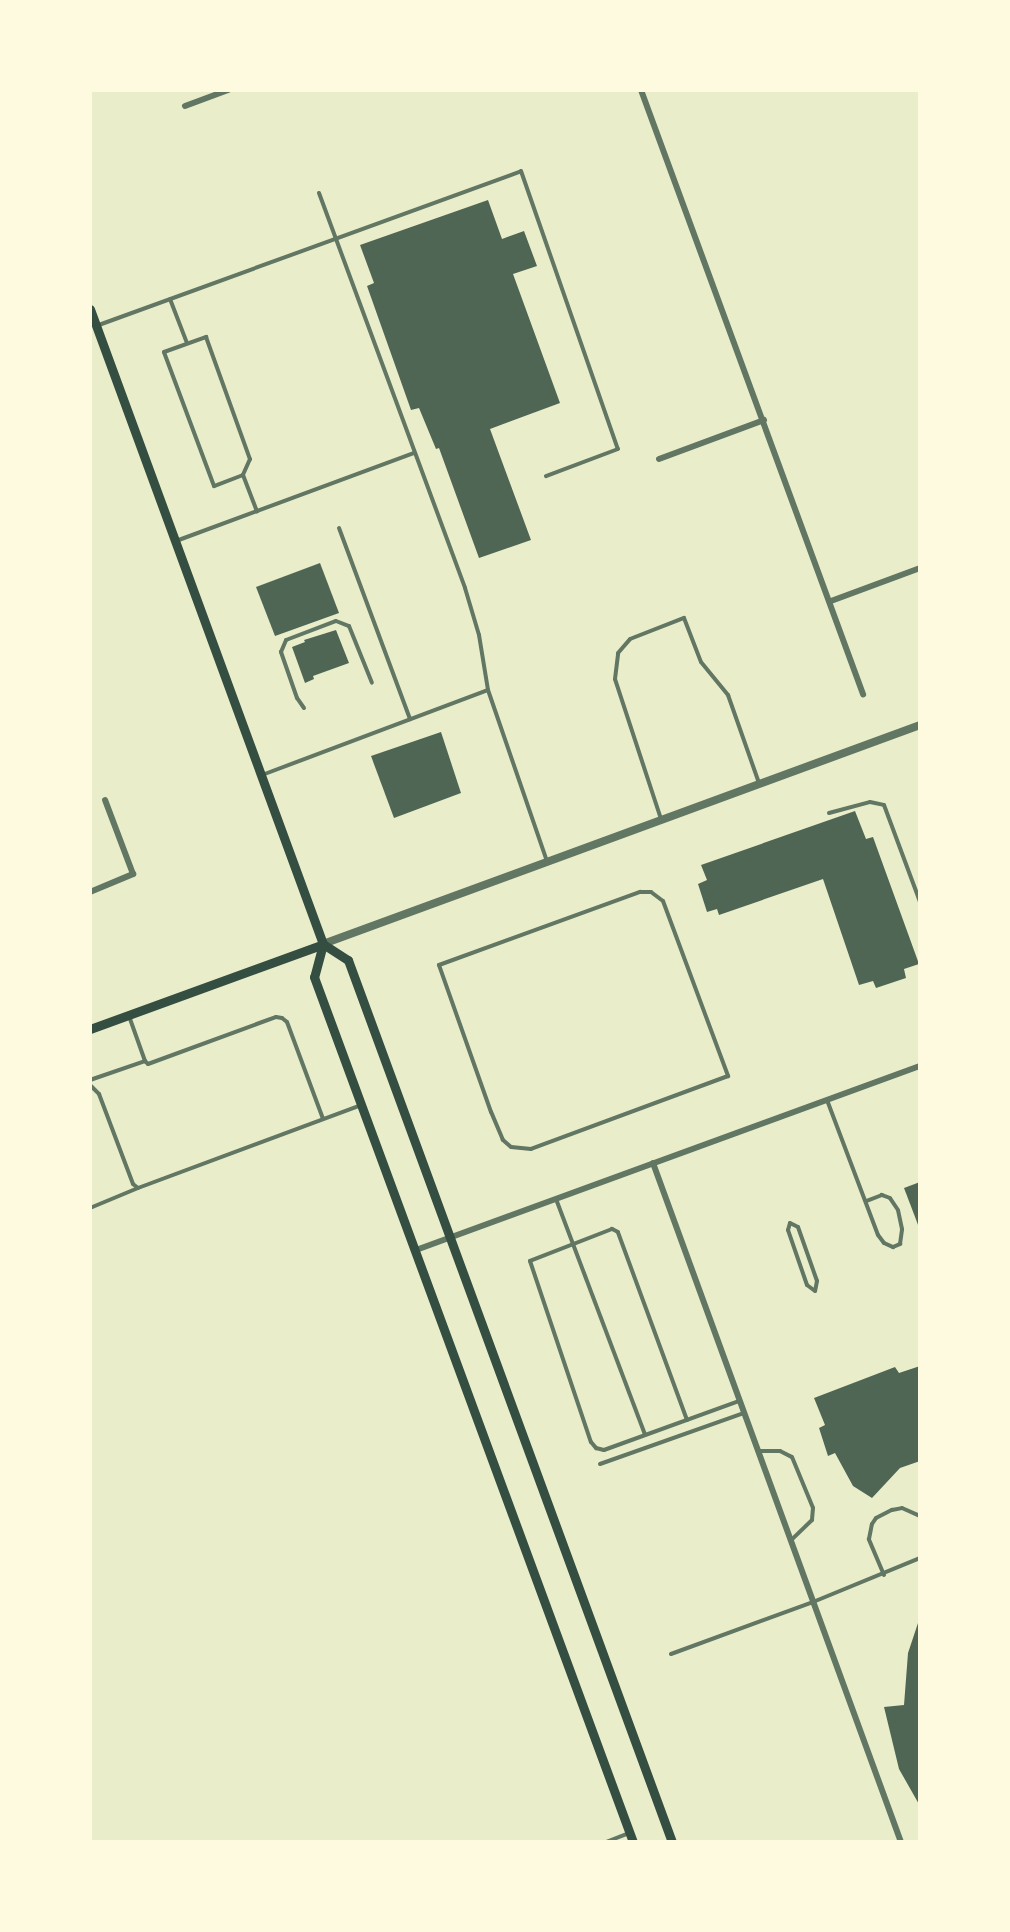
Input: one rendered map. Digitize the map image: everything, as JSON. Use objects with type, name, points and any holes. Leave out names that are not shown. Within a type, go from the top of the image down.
[{"type":"main road","points":[[90,309],[322,944],[314,977],[631,1837]]},
{"type":"main road","points":[[90,1029],[322,944]]},
{"type":"main road","points":[[322,944],[348,960],[672,1842]]},
{"type":"street","points":[[185,106],[228,90]]},
{"type":"street","points":[[641,90],[831,601],[863,694]]},
{"type":"street","points":[[659,459],[764,420]]},
{"type":"street","points":[[831,601],[920,568]]},
{"type":"street","points":[[322,944],[920,725]]},
{"type":"street","points":[[90,892],[133,874],[105,800]]},
{"type":"street","points":[[416,1250],[920,1066]]},
{"type":"street","points":[[653,1163],[901,1842]]},
{"type":"lane","points":[[96,326],[521,171],[618,449],[546,476]]},
{"type":"lane","points":[[319,193],[465,588],[479,635],[488,690],[548,862]]},
{"type":"lane","points":[[171,299],[188,344]]},
{"type":"lane","points":[[243,475],[214,486],[164,352],[206,337],[250,459],[243,475],[257,511]]},
{"type":"lane","points":[[174,542],[414,453]]},
{"type":"lane","points":[[339,528],[410,719]]},
{"type":"lane","points":[[661,820],[615,679],[618,653],[630,639],[684,618],[701,662],[728,695],[759,784]]},
{"type":"lane","points":[[304,708],[281,652],[286,640],[296,636],[336,621],[349,626],[372,682]]},
{"type":"lane","points":[[261,776],[488,690]]},
{"type":"lane","points":[[829,813],[870,802],[884,805],[920,902]]},
{"type":"lane","points":[[640,892],[658,896],[663,901],[728,1076],[531,1149],[511,1148],[503,1140],[491,1112],[439,965],[533,930],[640,892]]},
{"type":"lane","points":[[129,1015],[148,1064],[276,1017],[282,1018],[287,1022],[323,1119]]},
{"type":"lane","points":[[90,1080],[145,1061]]},
{"type":"lane","points":[[90,1085],[99,1094],[133,1184],[138,1188]]},
{"type":"lane","points":[[827,1100],[878,1234],[884,1243],[893,1247],[900,1244],[902,1229],[897,1210],[890,1198],[882,1195],[866,1201]]},
{"type":"lane","points":[[90,1208],[362,1105]]},
{"type":"lane","points":[[556,1199],[645,1435]]},
{"type":"lane","points":[[790,1223],[798,1227],[817,1281],[815,1291],[807,1285],[788,1230],[790,1223]]},
{"type":"lane","points":[[687,1420],[618,1232],[612,1229],[530,1261],[591,1442],[597,1448],[604,1450],[740,1401]]},
{"type":"lane","points":[[600,1464],[744,1413]]},
{"type":"lane","points":[[758,1451],[780,1451],[792,1457],[813,1508],[812,1520],[791,1540]]},
{"type":"lane","points":[[884,1575],[869,1539],[872,1524],[876,1518],[902,1508],[920,1516]]},
{"type":"lane","points":[[671,1654],[884,1575],[920,1558]]},
{"type":"lane","points":[[606,1842],[631,1837]]},
{"type":"building","points":[[488,200],[502,239],[524,231],[537,266],[513,274],[560,403],[490,429],[531,540],[479,558],[439,448],[436,449],[419,408],[411,410],[367,286],[374,283],[360,245]]},
{"type":"building","points":[[320,563],[339,613],[275,636],[256,587]]},
{"type":"building","points":[[336,630],[349,663],[313,676],[314,679],[305,683],[292,647],[305,642],[304,640]]},
{"type":"building","points":[[441,732],[461,793],[394,818],[371,756]]},
{"type":"building","points":[[855,811],[866,839],[873,837],[919,964],[904,969],[906,978],[876,988],[873,981],[859,985],[823,879],[719,915],[717,909],[707,912],[698,884],[707,880],[701,865]]},
{"type":"building","points":[[920,1182],[920,1230],[904,1188]]},
{"type":"building","points":[[920,1366],[920,1461],[900,1468],[872,1498],[853,1486],[835,1453],[828,1456],[819,1428],[825,1425],[814,1398],[895,1367],[899,1373]]},
{"type":"building","points":[[920,1617],[920,1806],[899,1769],[884,1707],[904,1705],[908,1653]]}]
